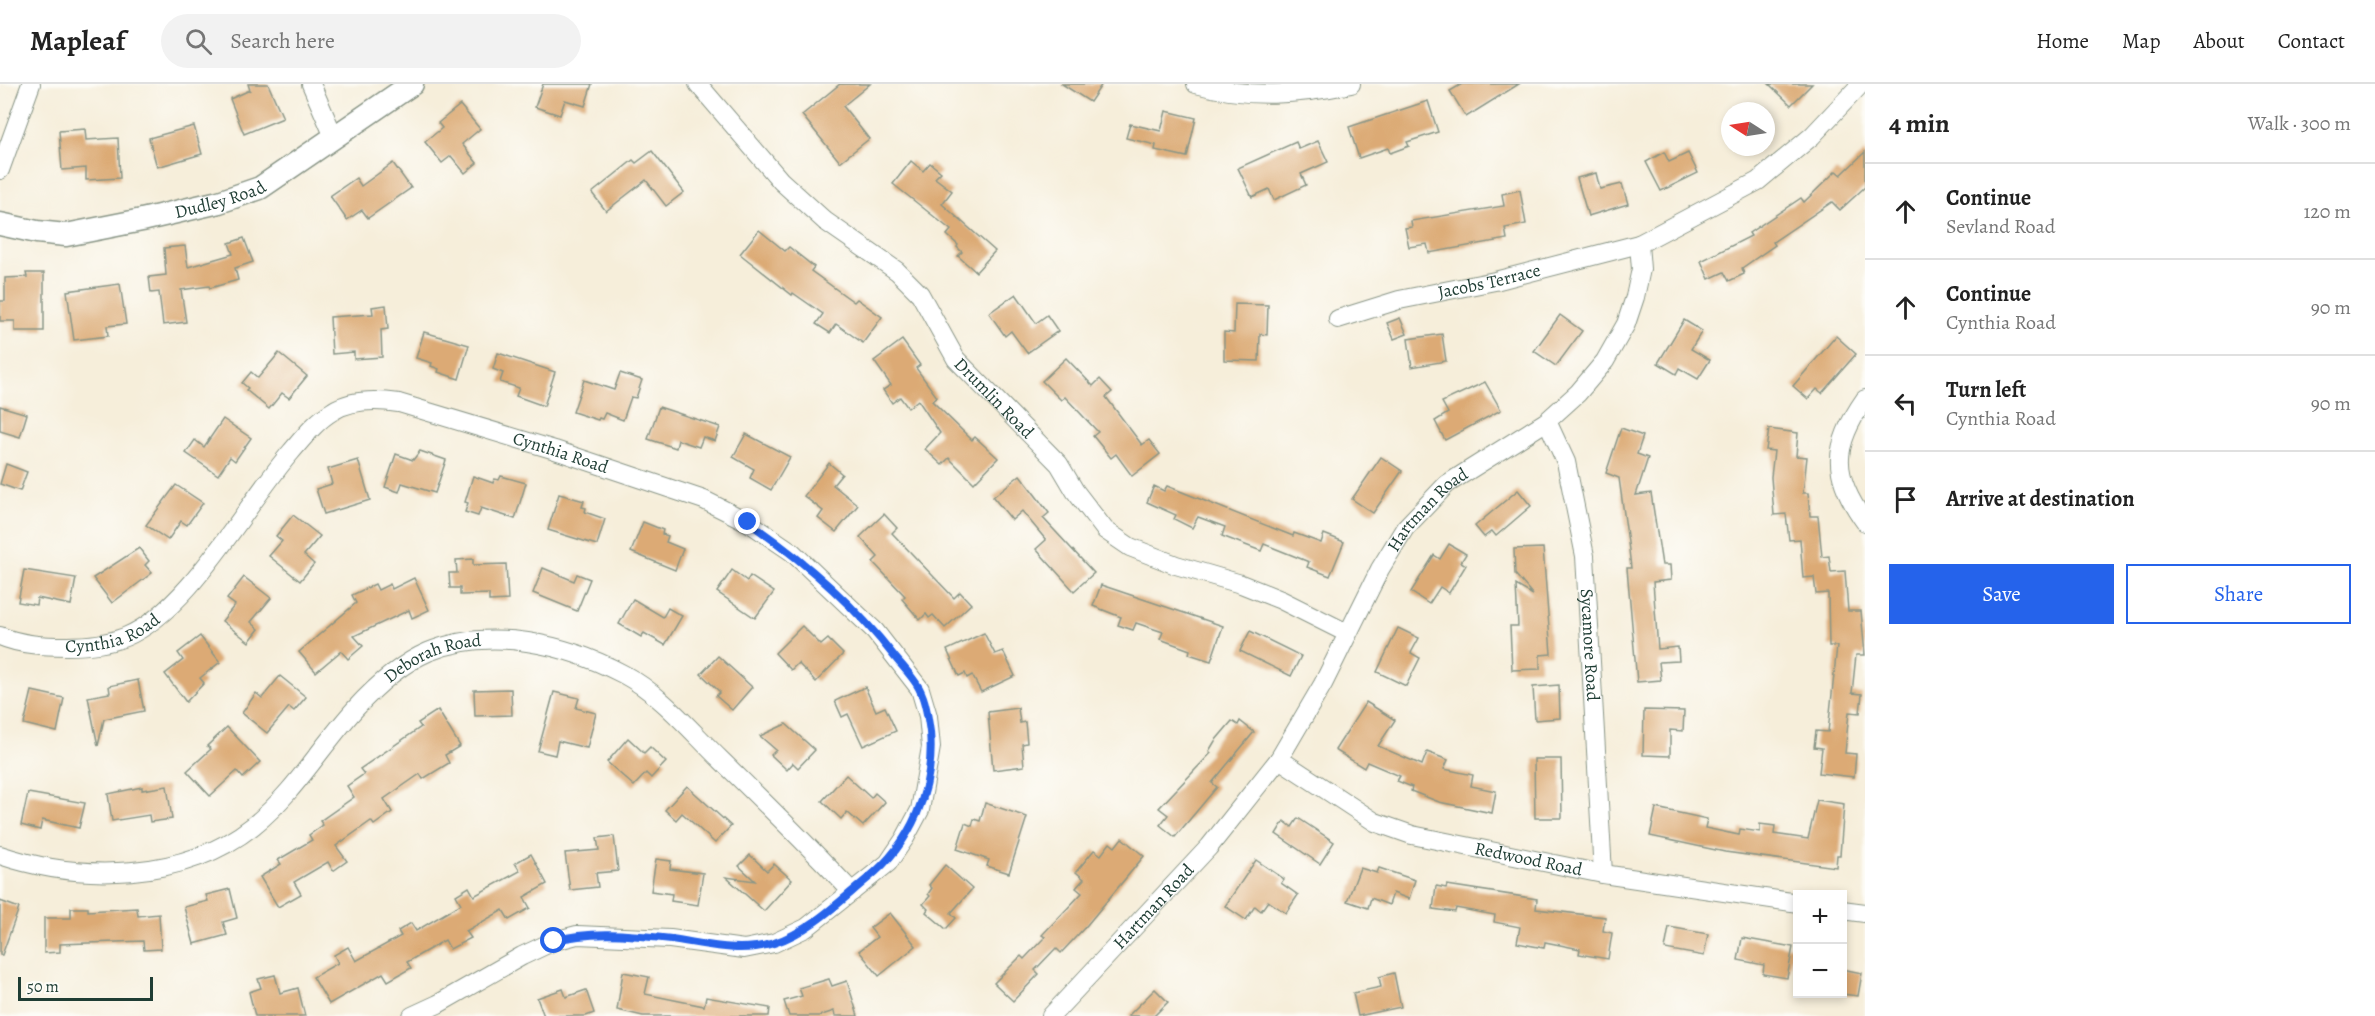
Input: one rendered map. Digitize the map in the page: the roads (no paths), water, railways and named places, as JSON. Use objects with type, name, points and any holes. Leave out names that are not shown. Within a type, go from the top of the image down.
[{"type":"street","points":[[0,170],[31,84]]},
{"type":"street","points":[[311,84],[334,137]]},
{"type":"street","name":"Dudley Road","points":[[0,224],[37,232],[66,235],[219,202],[260,188],[412,84]]},
{"type":"street","name":"Drumlin Road","points":[[698,84],[781,181],[825,221],[897,271],[920,294],[956,359],[1059,464],[1075,492],[1105,530],[1130,547],[1176,565],[1241,584],[1347,633]]},
{"type":"street","points":[[1196,84],[1221,91],[1266,96],[1319,91],[1352,84]]},
{"type":"street","points":[[1639,244],[1758,181],[1812,136],[1861,84]]},
{"type":"street","name":"Hartman Road","points":[[1056,1014],[1209,847],[1279,759],[1323,684],[1380,569],[1405,528],[1447,484],[1547,421],[1578,393],[1605,361],[1626,324],[1641,269],[1639,244]]},
{"type":"street","name":"Jacobs Terrace","points":[[1338,319],[1399,300],[1495,280],[1639,244]]},
{"type":"street","name":"Cynthia Road","points":[[0,636],[12,641],[50,646],[90,646],[125,637],[149,624],[192,584],[312,427],[334,410],[377,399],[419,409],[555,450],[704,500],[748,522],[792,552],[875,631],[920,689],[928,716],[931,747],[920,810],[888,863],[806,928],[774,943],[744,949],[670,939],[577,934],[554,941],[522,956],[438,1004],[412,1016]]},
{"type":"street","points":[[1865,399],[1843,435],[1838,458],[1840,477],[1854,507],[1865,522]]},
{"type":"street","name":"Sycamore Road","points":[[1547,421],[1566,462],[1585,556],[1603,874]]},
{"type":"street","name":"Deborah Road","points":[[0,855],[68,872],[132,871],[180,862],[217,849],[251,828],[283,799],[353,711],[375,688],[398,670],[428,652],[464,642],[513,639],[583,656],[624,675],[661,700],[789,825],[852,891]]},
{"type":"street","name":"Redwood Road","points":[[1279,759],[1375,822],[1402,832],[1603,874],[1793,902]]},
{"type":"street","points":[[1847,911],[1865,913]]}]
